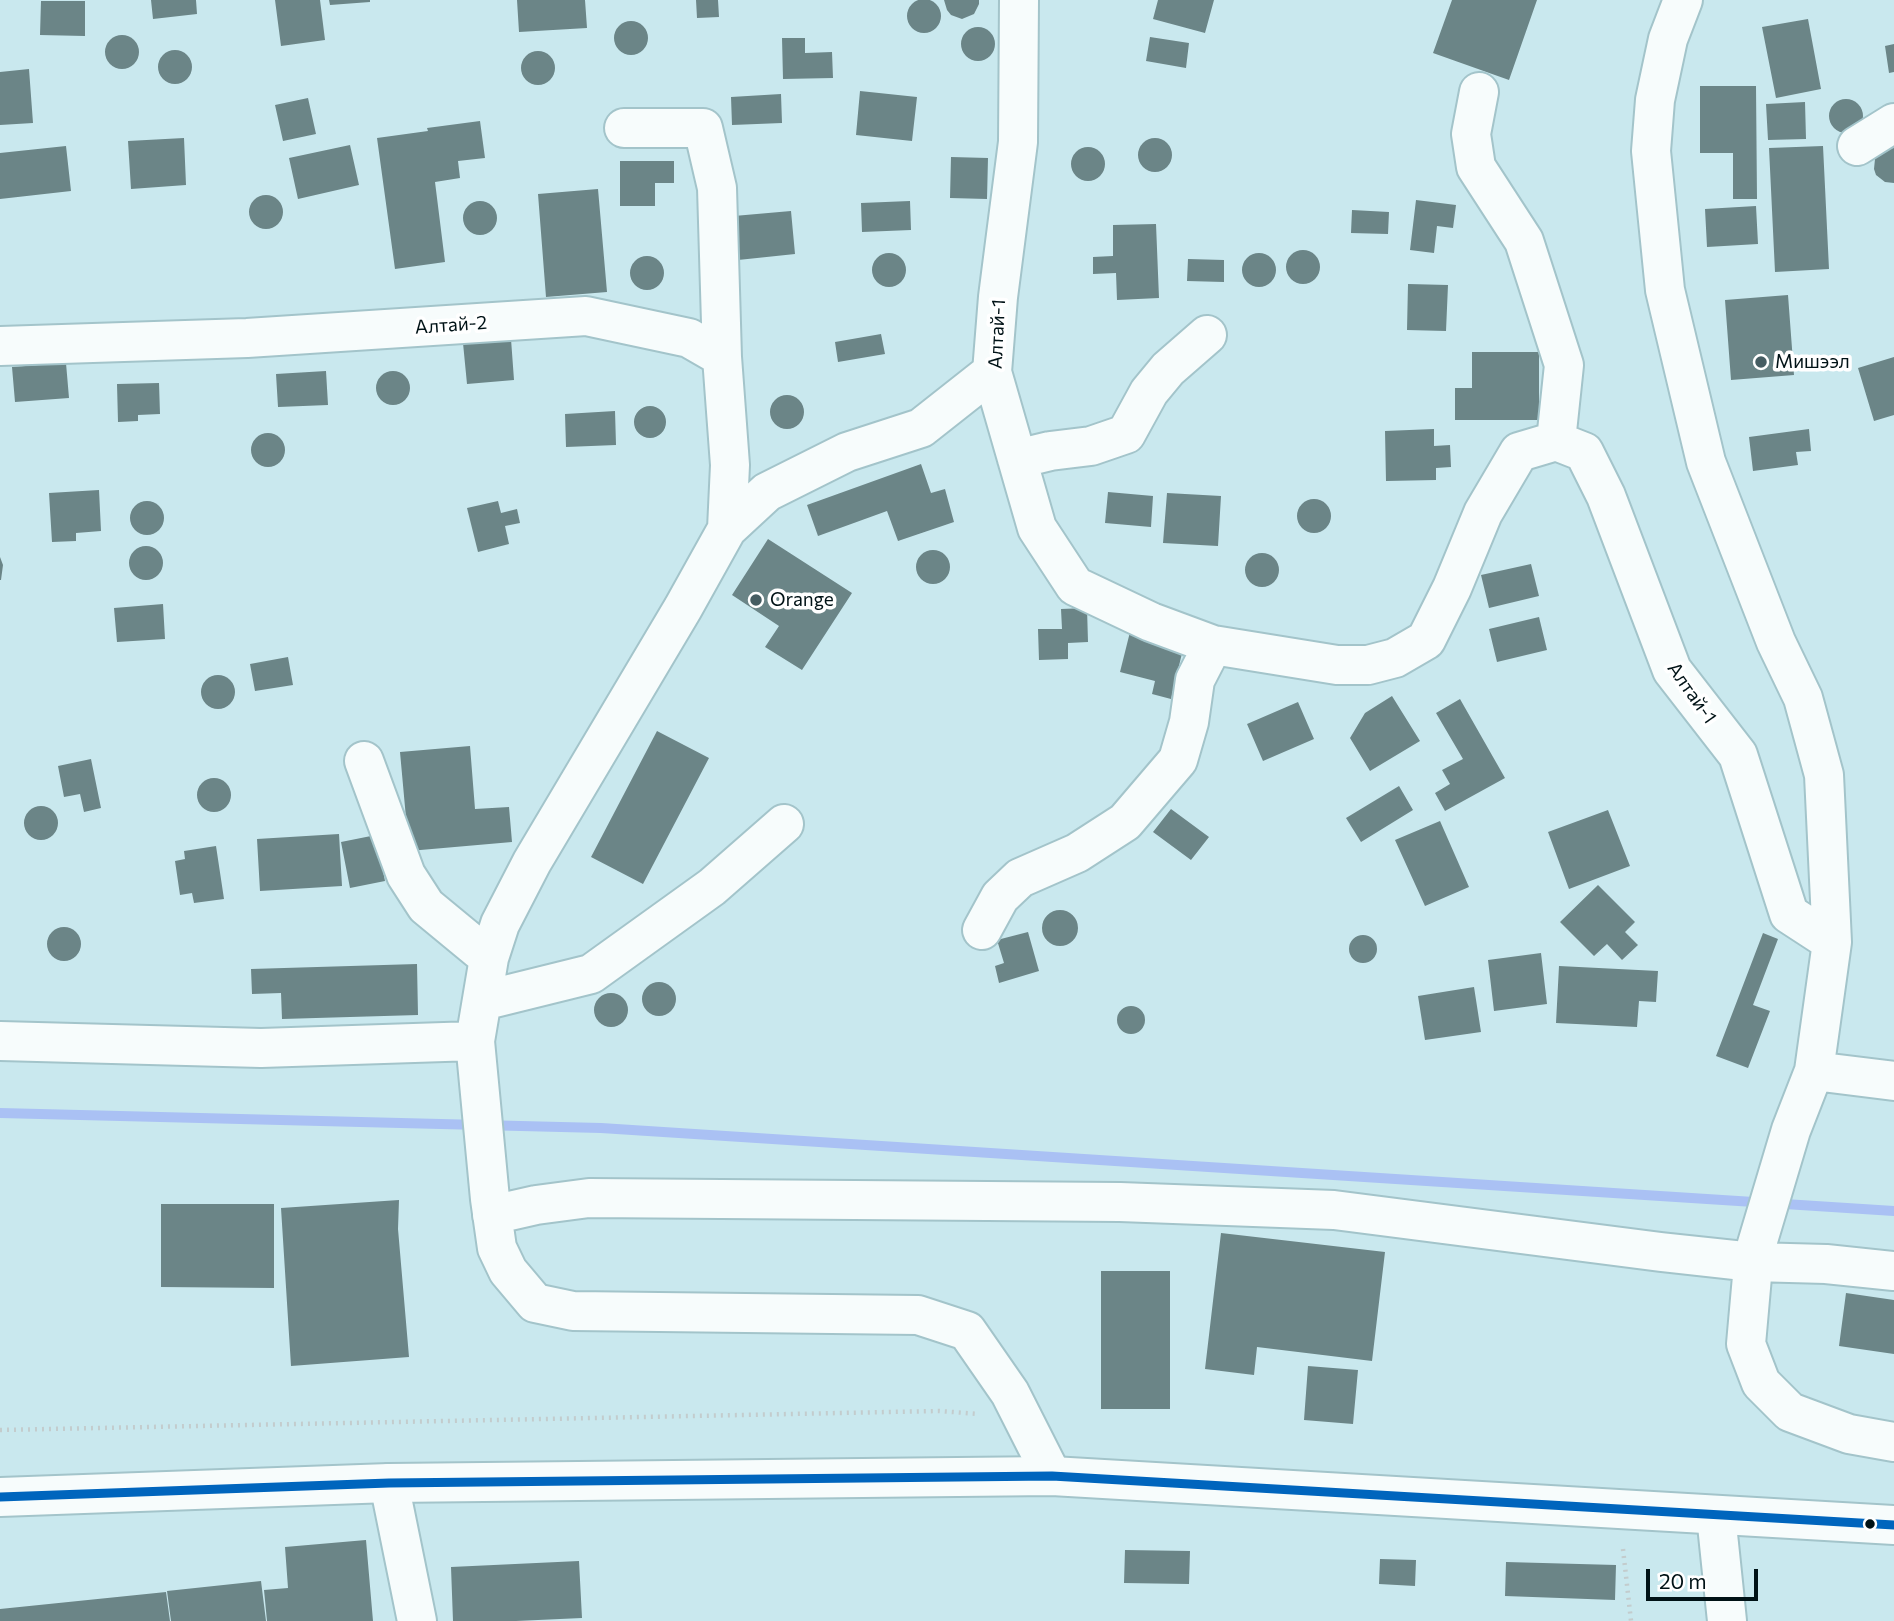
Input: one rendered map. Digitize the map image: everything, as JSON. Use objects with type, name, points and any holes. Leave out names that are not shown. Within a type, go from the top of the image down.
[{"type":"street","name":"Алтай-1","points":[[1019,0],[1018,142],[998,297],[992,372],[1037,527],[1075,586],[1150,622],[1213,645],[1337,665],[1368,665],[1395,659],[1426,640],[1452,588],[1483,513],[1519,452],[1556,441],[1584,452],[1606,496],[1672,670],[1738,755],[1789,914],[1832,942]]},
{"type":"street","points":[[1684,0],[1668,39],[1656,100],[1651,151],[1665,290],[1706,462],[1776,642],[1803,698],[1824,775],[1832,942],[1814,1071],[1791,1130],[1754,1258],[1746,1344],[1761,1383],[1790,1412],[1849,1434],[1894,1442]]},
{"type":"street","points":[[1479,92],[1471,134],[1476,167],[1524,241],[1564,365],[1556,441]]},
{"type":"street","points":[[1857,146],[1894,124]]},
{"type":"street","points":[[624,128],[703,128],[717,188],[722,358],[730,465],[727,529]]},
{"type":"street","name":"Алтай-2","points":[[0,346],[247,338],[586,316],[689,338],[722,358]]},
{"type":"street","points":[[1017,459],[1050,451],[1091,446],[1126,434],[1149,392],[1168,369],[1207,335]]},
{"type":"street","points":[[992,372],[921,428],[847,452],[767,492],[727,529],[532,862],[500,924],[489,958],[475,1041],[491,1207],[498,1248],[508,1270],[535,1303],[573,1311],[918,1315],[967,1331],[1010,1394],[1052,1476]]},
{"type":"street","points":[[982,930],[1000,897],[1020,878],[1077,853],[1125,822],[1178,760],[1195,680],[1213,645]]},
{"type":"street","points":[[363,761],[406,875],[419,896],[426,906],[489,958]]},
{"type":"street","points":[[482,1001],[591,974],[712,887],[784,824]]},
{"type":"street","points":[[0,1041],[261,1048],[475,1041]]},
{"type":"street","points":[[1814,1071],[1894,1081]]},
{"type":"street","points":[[491,1207],[536,1205],[589,1198],[1120,1202],[1334,1210],[1436,1225],[1894,1271]]},
{"type":"street","points":[[0,1497],[389,1483],[1052,1476],[1894,1525]]},
{"type":"street","points":[[389,1483],[417,1621]]},
{"type":"street","points":[[1716,1515],[1727,1621]]},
{"type":"path","points":[[0,1430],[939,1411],[1022,1416]]},
{"type":"path","points":[[1623,1549],[1631,1621]]},
{"type":"building","points":[[924,-1],[936,4],[941,16],[936,28],[924,33],[912,28],[907,16],[912,4]]},
{"type":"building","points":[[151,0],[196,0],[197,14],[153,19]]},
{"type":"building","points":[[275,0],[320,0],[325,40],[281,46]]},
{"type":"building","points":[[329,0],[370,0],[370,2],[330,5]]},
{"type":"building","points":[[517,0],[585,0],[587,28],[519,32]]},
{"type":"building","points":[[696,0],[718,0],[719,17],[697,18]]},
{"type":"building","points":[[944,0],[979,0],[979,4],[974,14],[962,19],[951,15]]},
{"type":"building","points":[[1158,0],[1214,0],[1205,33],[1153,19]]},
{"type":"building","points":[[1452,0],[1537,0],[1509,80],[1433,53]]},
{"type":"building","points":[[41,1],[85,1],[85,36],[40,35]]},
{"type":"building","points":[[1808,19],[1821,89],[1776,98],[1762,27]]},
{"type":"building","points":[[631,21],[643,26],[648,38],[643,50],[631,55],[619,50],[614,38],[619,26]]},
{"type":"building","points":[[978,27],[990,32],[995,44],[990,56],[978,61],[966,56],[961,44],[966,32]]},
{"type":"building","points":[[122,35],[134,40],[139,52],[134,64],[122,69],[110,64],[105,52],[110,40]]},
{"type":"building","points":[[1150,37],[1189,43],[1186,68],[1146,61]]},
{"type":"building","points":[[782,38],[805,38],[805,53],[832,52],[833,78],[783,79]]},
{"type":"building","points":[[1894,44],[1894,72],[1889,73],[1885,46]]},
{"type":"building","points":[[175,50],[187,55],[192,67],[187,79],[175,84],[163,79],[158,67],[163,55]]},
{"type":"building","points":[[538,51],[550,56],[555,68],[550,80],[538,85],[526,80],[521,68],[526,56]]},
{"type":"building","points":[[29,69],[33,123],[0,125],[0,72]]},
{"type":"building","points":[[1700,86],[1756,86],[1757,199],[1733,199],[1733,153],[1700,153]]},
{"type":"building","points":[[860,91],[917,97],[912,141],[856,135]]},
{"type":"building","points":[[781,94],[782,123],[732,125],[731,97]]},
{"type":"building","points":[[308,98],[316,134],[283,141],[275,105]]},
{"type":"building","points":[[1846,99],[1858,104],[1863,116],[1858,128],[1846,133],[1834,128],[1829,116],[1834,104]]},
{"type":"building","points":[[1805,102],[1806,139],[1768,140],[1766,104]]},
{"type":"building","points":[[480,121],[485,158],[458,161],[460,178],[435,182],[445,262],[395,269],[377,138]]},
{"type":"building","points":[[184,138],[186,185],[131,189],[128,141]]},
{"type":"building","points":[[1155,138],[1167,143],[1172,155],[1167,167],[1155,172],[1143,167],[1138,155],[1143,143]]},
{"type":"building","points":[[350,145],[359,185],[298,199],[289,158]]},
{"type":"building","points":[[66,146],[71,191],[0,199],[0,153]]},
{"type":"building","points":[[1823,146],[1829,269],[1775,272],[1769,148]]},
{"type":"building","points":[[1088,147],[1100,152],[1105,164],[1100,176],[1088,181],[1076,176],[1071,164],[1076,152]]},
{"type":"building","points":[[1894,148],[1894,183],[1885,182],[1876,175],[1875,159],[1878,154]]},
{"type":"building","points":[[951,157],[988,158],[987,199],[950,198]]},
{"type":"building","points":[[620,161],[674,161],[674,183],[655,183],[655,206],[620,206]]},
{"type":"building","points":[[598,189],[607,292],[546,297],[538,194]]},
{"type":"building","points":[[266,195],[278,200],[283,212],[278,224],[266,229],[254,224],[249,212],[254,200]]},
{"type":"building","points":[[1416,200],[1456,205],[1453,228],[1437,226],[1434,253],[1410,250]]},
{"type":"building","points":[[480,201],[492,206],[497,218],[492,230],[480,235],[468,230],[463,218],[468,206]]},
{"type":"building","points":[[910,201],[911,230],[862,232],[861,203]]},
{"type":"building","points":[[1756,206],[1758,244],[1707,247],[1705,209]]},
{"type":"building","points":[[1352,210],[1389,212],[1388,234],[1351,233]]},
{"type":"building","points":[[791,211],[795,254],[738,260],[734,216]]},
{"type":"building","points":[[1156,224],[1159,298],[1117,300],[1116,273],[1093,274],[1093,257],[1113,256],[1113,225]]},
{"type":"building","points":[[1303,250],[1315,255],[1320,267],[1315,279],[1303,284],[1291,279],[1286,267],[1291,255]]},
{"type":"building","points":[[889,253],[901,258],[906,270],[901,282],[889,287],[877,282],[872,270],[877,258]]},
{"type":"building","points":[[1259,253],[1271,258],[1276,270],[1271,282],[1259,287],[1247,282],[1242,270],[1247,258]]},
{"type":"building","points":[[647,256],[659,261],[664,273],[659,285],[647,290],[635,285],[630,273],[635,261]]},
{"type":"building","points":[[1188,259],[1224,260],[1224,282],[1187,281]]},
{"type":"building","points":[[1408,284],[1448,285],[1446,331],[1407,330]]},
{"type":"building","points":[[1788,295],[1794,375],[1731,380],[1725,300]]},
{"type":"building","points":[[881,334],[885,354],[838,362],[835,342]]},
{"type":"building","points":[[511,339],[514,380],[467,384],[463,343]]},
{"type":"building","points":[[1472,352],[1539,352],[1539,420],[1455,420],[1455,388],[1472,388]]},
{"type":"building","points":[[1894,357],[1894,415],[1874,421],[1858,368]]},
{"type":"building","points":[[66,363],[69,398],[15,402],[12,367]]},
{"type":"building","points":[[326,371],[328,405],[278,407],[276,374]]},
{"type":"building","points":[[393,371],[405,376],[410,388],[405,400],[393,405],[381,400],[376,388],[381,376]]},
{"type":"building","points":[[159,383],[160,414],[138,415],[138,421],[118,422],[117,384]]},
{"type":"building","points":[[787,395],[799,400],[804,412],[799,424],[787,429],[775,424],[770,412],[775,400]]},
{"type":"building","points":[[650,406],[661,411],[666,422],[661,433],[650,438],[639,433],[634,422],[639,411]]},
{"type":"building","points":[[615,411],[616,445],[566,447],[565,414]]},
{"type":"building","points":[[1434,429],[1434,446],[1450,445],[1451,467],[1436,468],[1436,480],[1386,481],[1385,431]]},
{"type":"building","points":[[1809,429],[1811,451],[1796,452],[1798,465],[1753,471],[1749,437]]},
{"type":"building","points":[[268,433],[280,438],[285,450],[280,462],[268,467],[256,462],[251,450],[256,438]]},
{"type":"building","points":[[921,464],[931,493],[945,489],[954,522],[898,541],[887,511],[818,536],[807,505]]},
{"type":"building","points":[[99,490],[101,531],[76,533],[76,541],[52,542],[49,493]]},
{"type":"building","points":[[1108,492],[1153,496],[1151,527],[1105,523]]},
{"type":"building","points":[[1167,493],[1221,496],[1218,546],[1163,543]]},
{"type":"building","points":[[1314,499],[1326,504],[1331,516],[1326,528],[1314,533],[1302,528],[1297,516],[1302,504]]},
{"type":"building","points":[[147,501],[159,506],[164,518],[159,530],[147,535],[135,530],[130,518],[135,506]]},
{"type":"building","points":[[498,501],[501,513],[517,509],[520,523],[505,526],[509,544],[478,552],[467,508]]},
{"type":"building","points":[[768,539],[852,593],[802,670],[765,647],[779,626],[732,595]]},
{"type":"building","points":[[146,546],[158,551],[163,563],[158,575],[146,580],[134,575],[129,563],[134,551]]},
{"type":"building","points":[[933,550],[945,555],[950,567],[945,579],[933,584],[921,579],[916,567],[921,555]]},
{"type":"building","points":[[1262,553],[1274,558],[1279,570],[1274,582],[1262,587],[1250,582],[1245,570],[1250,558]]},
{"type":"building","points":[[0,557],[3,565],[1,580],[0,580]]},
{"type":"building","points":[[1531,564],[1539,596],[1489,608],[1481,575]]},
{"type":"building","points":[[163,604],[165,639],[117,642],[114,608]]},
{"type":"building","points":[[1087,608],[1088,642],[1068,643],[1068,659],[1039,660],[1038,629],[1062,629],[1061,609]]},
{"type":"building","points":[[1539,617],[1547,650],[1497,662],[1489,629]]},
{"type":"building","points":[[1130,632],[1184,645],[1171,699],[1152,694],[1155,681],[1120,672]]},
{"type":"building","points":[[288,657],[293,685],[255,691],[250,664]]},
{"type":"building","points":[[218,675],[230,680],[235,692],[230,704],[218,709],[206,704],[201,692],[206,680]]},
{"type":"building","points":[[1392,696],[1420,741],[1370,771],[1350,738],[1365,713]]},
{"type":"building","points":[[1460,699],[1505,778],[1445,811],[1435,793],[1450,784],[1442,770],[1463,759],[1436,713]]},
{"type":"building","points":[[1298,702],[1314,739],[1263,761],[1247,724]]},
{"type":"building","points":[[657,731],[709,758],[643,884],[591,857]]},
{"type":"building","points":[[470,746],[475,809],[509,807],[512,842],[409,851],[400,752]]},
{"type":"building","points":[[91,759],[101,808],[84,812],[80,794],[64,797],[58,766]]},
{"type":"building","points":[[214,778],[226,783],[231,795],[226,807],[214,812],[202,807],[197,795],[202,783]]},
{"type":"building","points":[[1399,786],[1413,810],[1361,842],[1346,818]]},
{"type":"building","points":[[41,806],[53,811],[58,823],[53,835],[41,840],[29,835],[24,823],[29,811]]},
{"type":"building","points":[[1171,809],[1209,837],[1191,860],[1153,832]]},
{"type":"building","points":[[1608,810],[1630,866],[1569,889],[1548,832]]},
{"type":"building","points":[[1440,821],[1469,887],[1425,906],[1395,840]]},
{"type":"building","points":[[339,834],[342,886],[260,891],[257,839]]},
{"type":"building","points":[[376,835],[385,881],[350,888],[341,842]]},
{"type":"building","points":[[216,846],[224,899],[194,903],[192,893],[180,895],[175,861],[185,859],[184,851]]},
{"type":"building","points":[[1598,885],[1635,922],[1625,932],[1638,945],[1622,960],[1607,944],[1594,956],[1560,922]]},
{"type":"building","points":[[1060,910],[1073,915],[1078,928],[1073,941],[1060,946],[1047,941],[1042,928],[1047,915]]},
{"type":"building","points":[[64,927],[76,932],[81,944],[76,956],[64,961],[52,956],[47,944],[52,932]]},
{"type":"building","points":[[1028,932],[1039,971],[999,983],[995,966],[1004,963],[997,940]]},
{"type":"building","points":[[1763,933],[1778,939],[1753,1005],[1770,1011],[1748,1068],[1716,1056]]},
{"type":"building","points":[[1363,935],[1373,939],[1377,949],[1373,959],[1363,963],[1353,959],[1349,949],[1353,939]]},
{"type":"building","points":[[1541,953],[1547,1004],[1494,1011],[1488,960]]},
{"type":"building","points":[[417,964],[418,1015],[282,1019],[281,993],[252,994],[251,969]]},
{"type":"building","points":[[1559,966],[1658,971],[1656,1002],[1639,1001],[1637,1027],[1556,1023]]},
{"type":"building","points":[[659,982],[671,987],[676,999],[671,1011],[659,1016],[647,1011],[642,999],[647,987]]},
{"type":"building","points":[[1474,987],[1481,1032],[1425,1040],[1418,996]]},
{"type":"building","points":[[611,993],[623,998],[628,1010],[623,1022],[611,1027],[599,1022],[594,1010],[599,998]]},
{"type":"building","points":[[1131,1006],[1141,1010],[1145,1020],[1141,1030],[1131,1034],[1121,1030],[1117,1020],[1121,1010]]},
{"type":"building","points":[[399,1200],[398,1229],[409,1357],[291,1366],[281,1208]]},
{"type":"building","points":[[161,1204],[274,1204],[274,1288],[161,1287]]},
{"type":"building","points":[[1221,1233],[1385,1252],[1372,1361],[1257,1347],[1254,1375],[1205,1369]]},
{"type":"building","points":[[1101,1271],[1170,1271],[1170,1409],[1101,1409]]},
{"type":"building","points":[[1846,1293],[1894,1300],[1894,1354],[1839,1346]]},
{"type":"building","points":[[1308,1366],[1358,1370],[1353,1424],[1304,1420]]},
{"type":"building","points":[[366,1540],[373,1621],[267,1621],[264,1590],[288,1588],[285,1547]]},
{"type":"building","points":[[1125,1550],[1190,1551],[1189,1584],[1124,1583]]},
{"type":"building","points":[[1380,1559],[1416,1560],[1415,1586],[1379,1584]]},
{"type":"building","points":[[579,1561],[582,1618],[453,1621],[451,1567]]},
{"type":"building","points":[[1506,1562],[1616,1565],[1615,1600],[1505,1596]]},
{"type":"building","points":[[261,1581],[266,1621],[171,1621],[167,1591]]},
{"type":"building","points":[[166,1592],[170,1621],[0,1621],[0,1609]]},
{"type":"waterway","points":[[0,1113],[601,1128],[1894,1211]]},
{"type":"transit line","points":[[0,1497],[389,1483],[1052,1476],[1894,1525]]},
{"type":"place","name":"Мишээл","points":[[1761,362]]},
{"type":"place","name":"Orange","points":[[756,600]]}]
